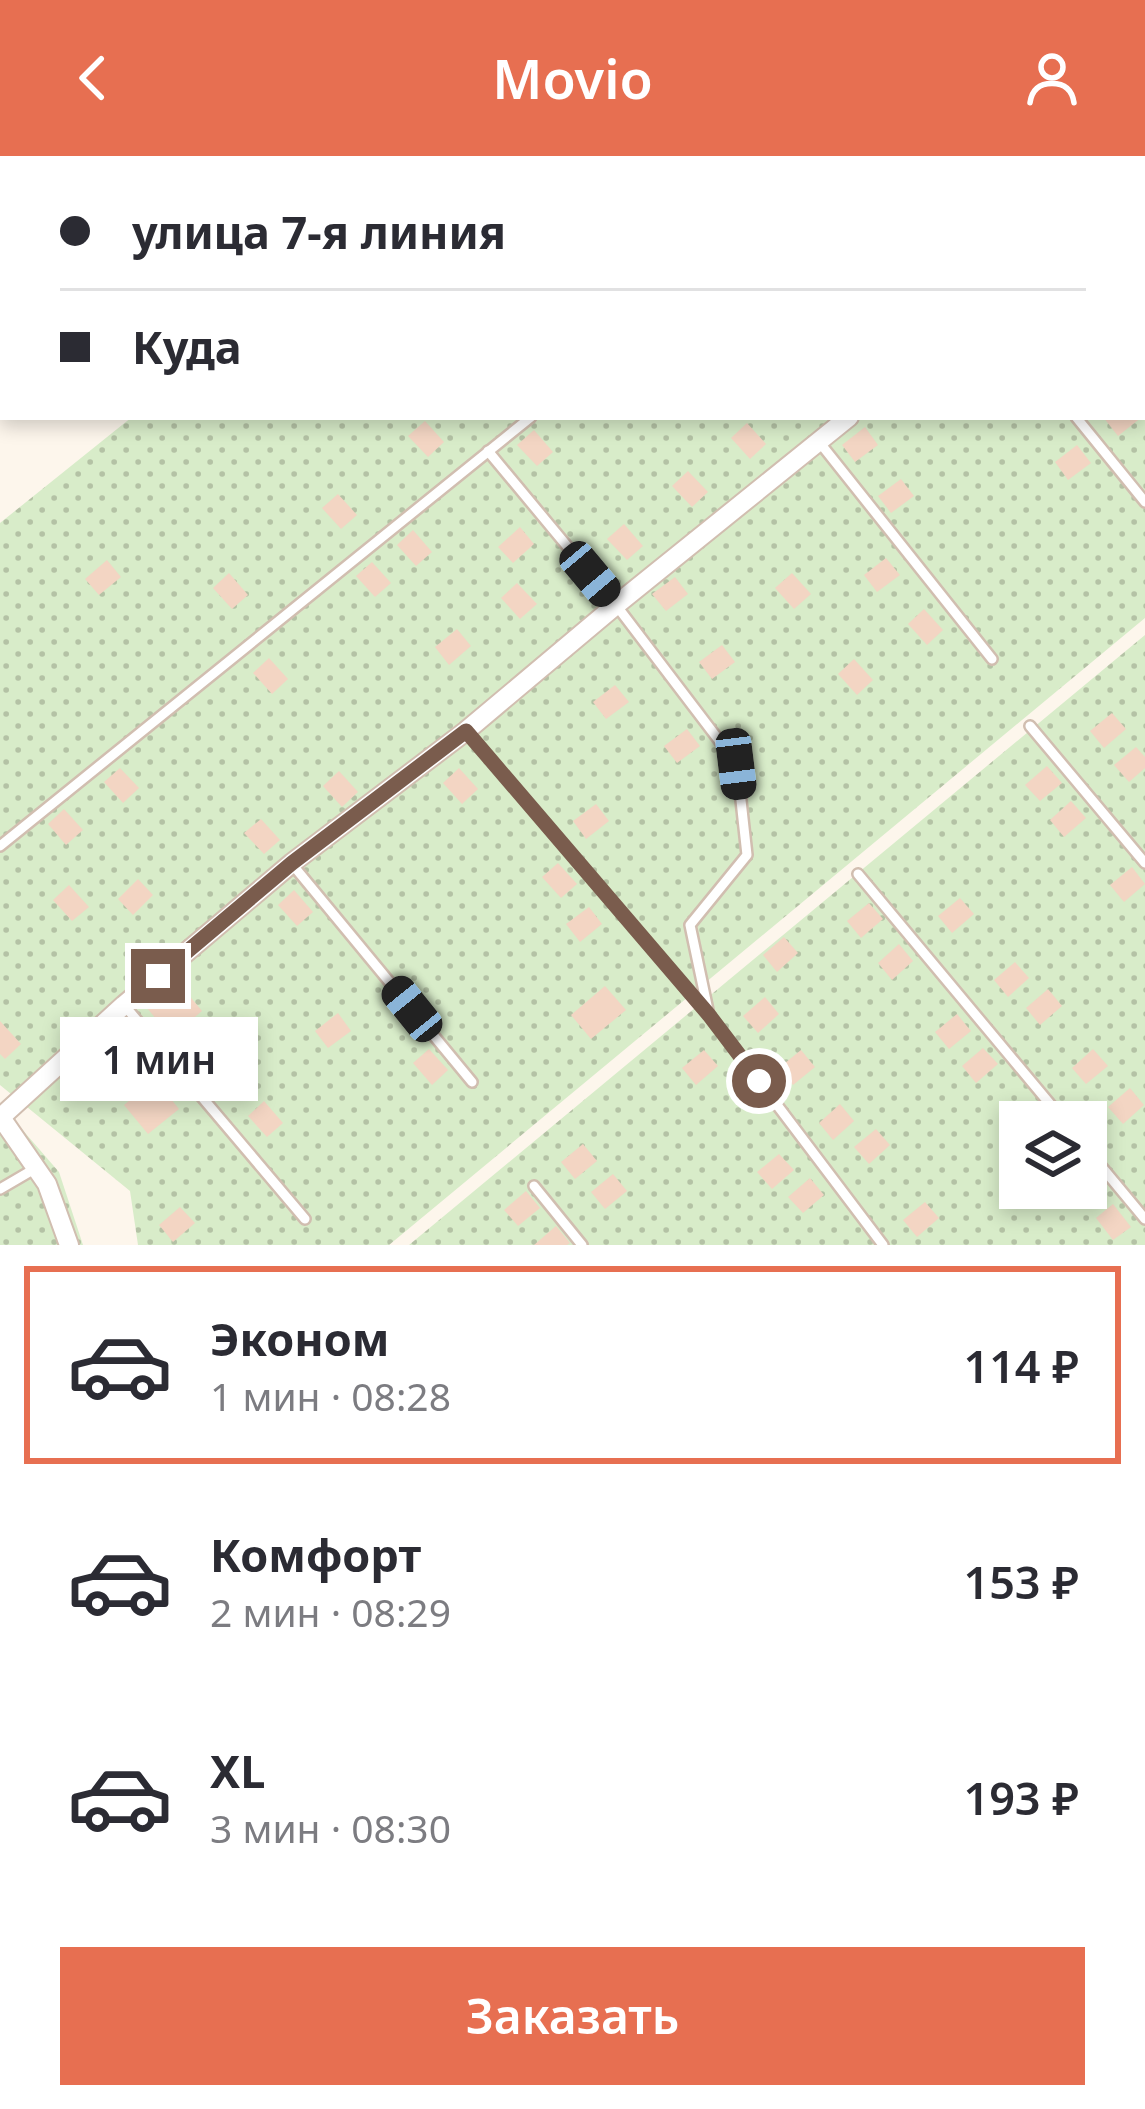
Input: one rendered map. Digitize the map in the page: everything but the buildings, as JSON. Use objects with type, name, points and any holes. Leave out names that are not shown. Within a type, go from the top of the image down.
[{"type":"street","points":[[68,1245],[47,1184],[0,1117],[292,863],[466,731],[845,420]]},
{"type":"lane","points":[[0,846],[527,420]]},
{"type":"lane","points":[[1078,420],[1145,502]]},
{"type":"lane","points":[[819,441],[992,659]]},
{"type":"lane","points":[[488,452],[616,604],[736,764],[747,855],[690,925],[709,1015]]},
{"type":"lane","points":[[1030,726],[1145,863]]},
{"type":"lane","points":[[466,731],[709,1015],[883,1245]]},
{"type":"lane","points":[[292,863],[472,1082]]},
{"type":"lane","points":[[858,874],[1047,1101]]},
{"type":"lane","points":[[124,1005],[305,1219]]},
{"type":"lane","points":[[0,1189],[36,1168]]},
{"type":"lane","points":[[1107,1173],[1145,1219]]},
{"type":"lane","points":[[534,1186],[582,1245]]},
{"type":"green space","points":[[128,420],[1145,420],[1145,618],[389,1245],[138,1245],[130,1191],[0,1085],[0,523]]},
{"type":"green space","points":[[1145,635],[1145,1245],[409,1245]]},
{"type":"green space","points":[[0,1104],[59,1172],[83,1245],[0,1245]]},
{"type":"route","points":[[158,976],[292,863],[466,731],[709,1015],[759,1081]]}]
